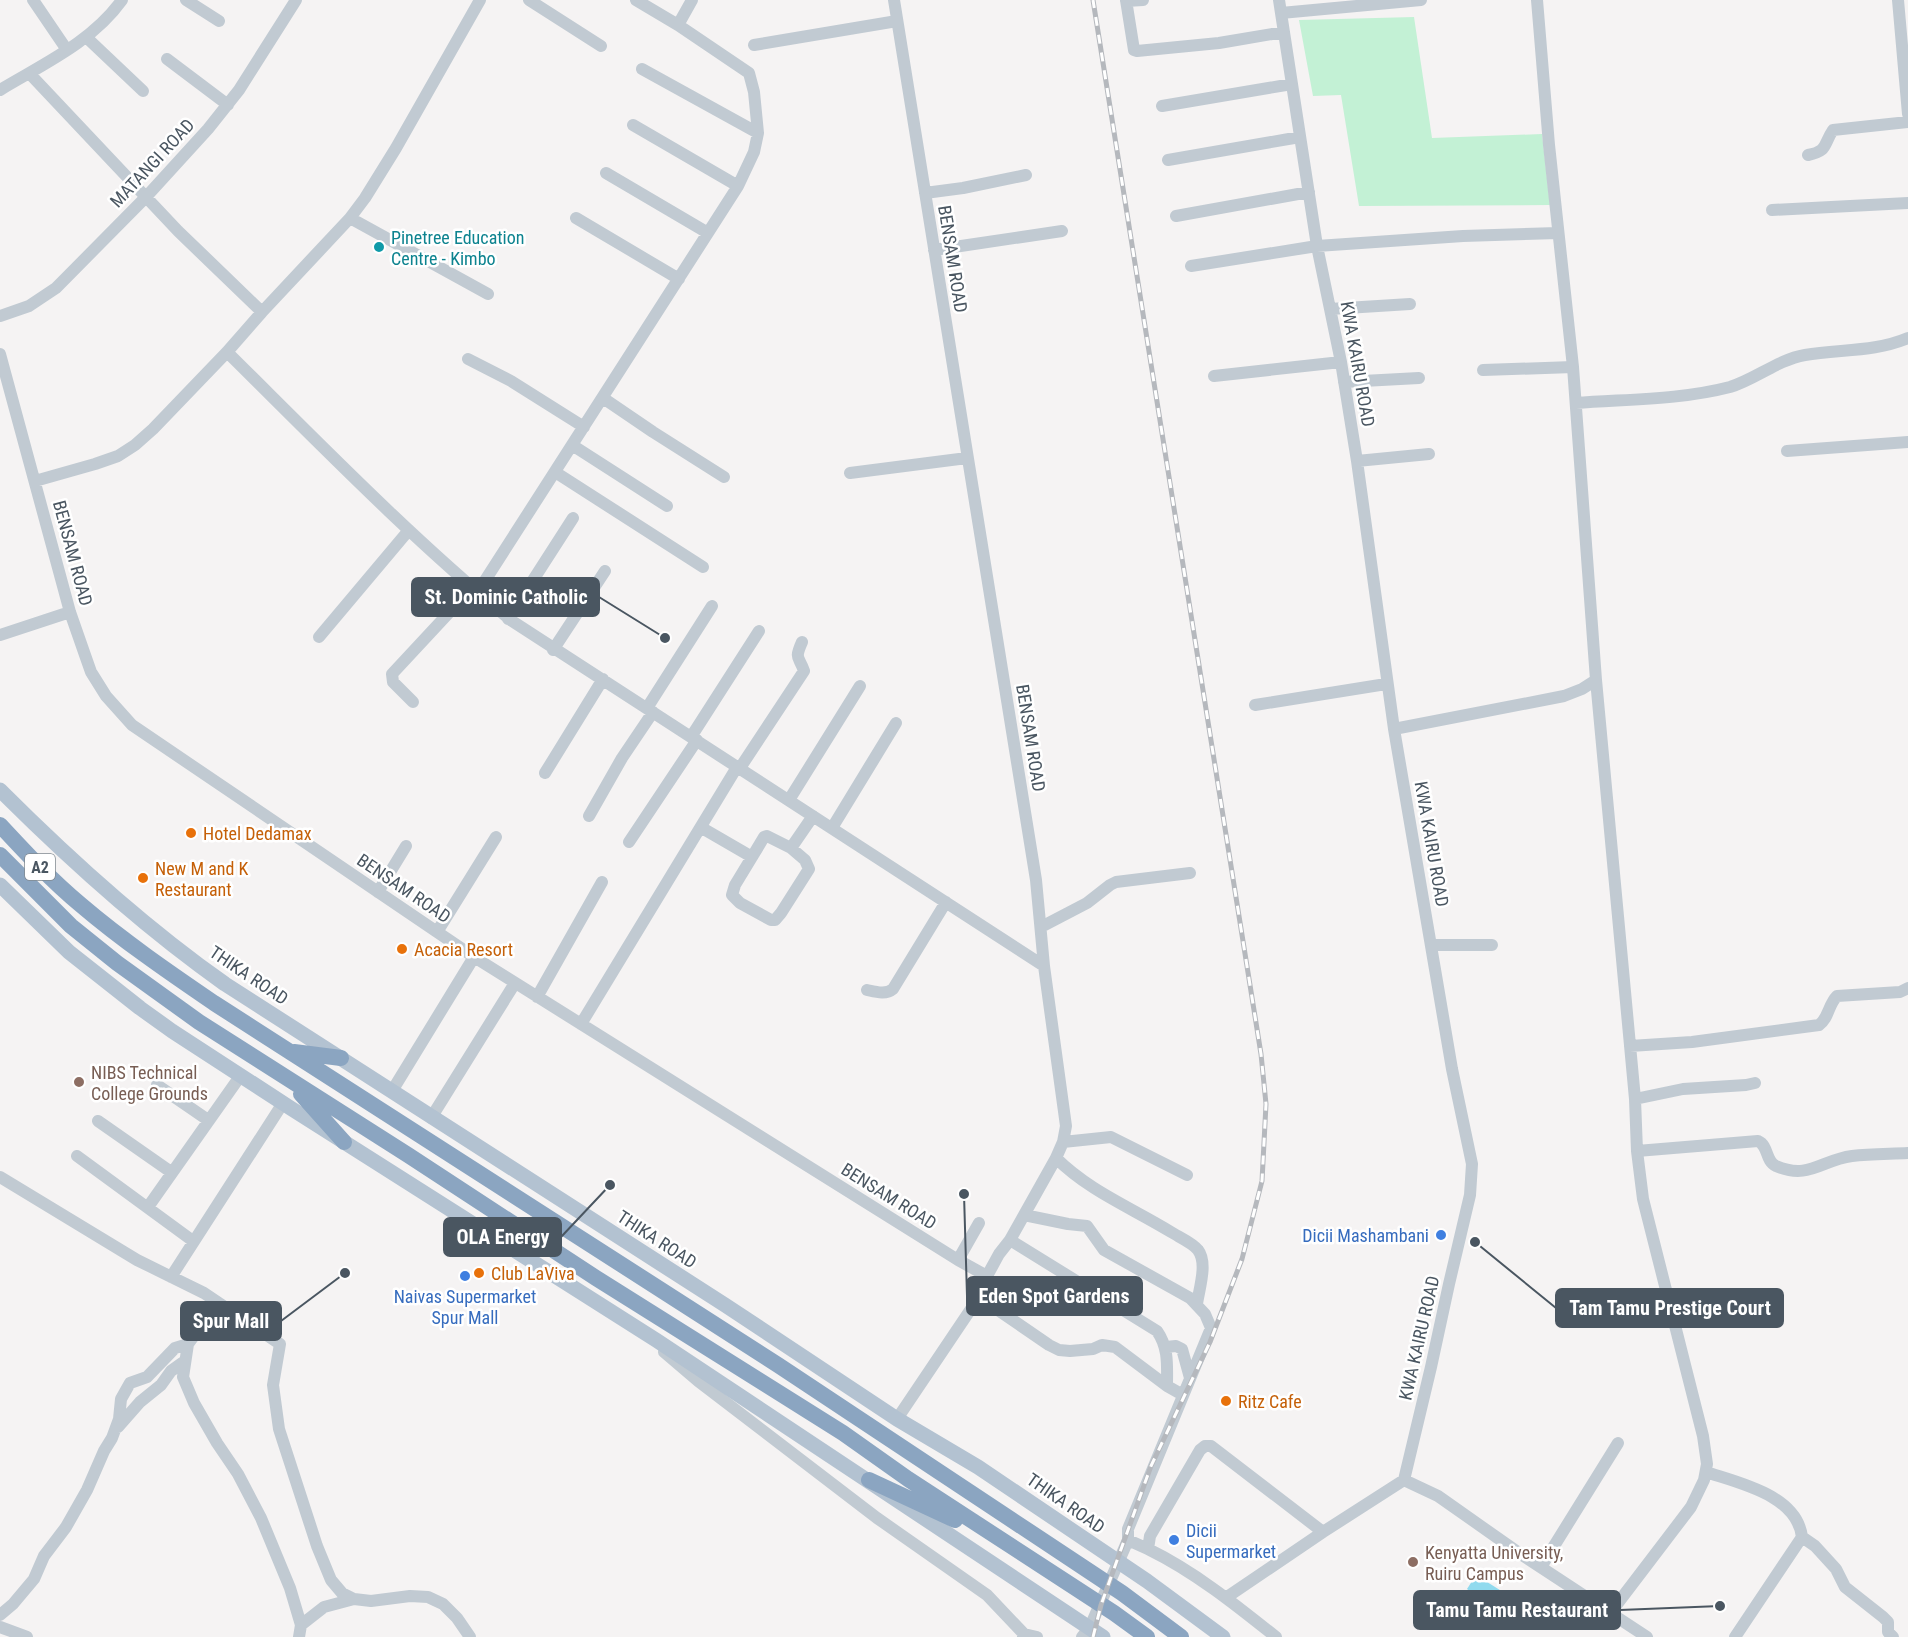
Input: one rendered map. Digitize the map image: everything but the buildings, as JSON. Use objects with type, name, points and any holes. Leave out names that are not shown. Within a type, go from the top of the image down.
[{"type":"highway","name":"A2","points":[[0,825],[38,866],[82,906],[170,973],[287,1051],[778,1365],[1122,1593],[1181,1637]]},
{"type":"highway","name":"A2","points":[[0,855],[70,926],[191,1016],[596,1278],[843,1433],[908,1479],[1114,1613],[1147,1637]]},
{"type":"highway","points":[[287,1051],[341,1058]]},
{"type":"highway","points":[[286,1077],[345,1142]]},
{"type":"highway","points":[[869,1480],[1005,1543]]},
{"type":"main road","name":"THIKA ROAD","points":[[0,790],[61,851],[183,954],[225,984],[725,1305],[897,1419],[978,1467],[1109,1557],[1129,1568],[1223,1637]]},
{"type":"main road","points":[[0,885],[69,952],[140,1008],[283,1103],[656,1340],[1103,1637]]},
{"type":"street","points":[[33,0],[67,50]]},
{"type":"street","points":[[0,90],[86,37],[122,0]]},
{"type":"street","points":[[186,0],[219,21]]},
{"type":"street","points":[[35,482],[118,456],[135,445],[227,352],[350,218],[381,173],[480,0]]},
{"type":"street","points":[[529,0],[601,46]]},
{"type":"street","points":[[413,702],[393,682],[392,674],[475,591],[584,428],[679,279],[738,186],[754,152],[758,133],[754,92],[748,73],[678,25],[636,0]]},
{"type":"street","points":[[678,25],[692,0]]},
{"type":"street","name":"BENSAM ROAD","points":[[0,354],[70,612],[91,672],[106,696],[132,725],[474,957],[987,1276],[1056,1158],[1063,1142],[1066,1126],[1044,966],[1034,868],[894,0]]},
{"type":"street","points":[[1143,0],[1126,1],[1134,50],[1137,51],[1218,43],[1284,32]]},
{"type":"street","points":[[1280,6],[1421,0]]},
{"type":"street","points":[[1537,0],[1573,367],[1596,680],[1635,1100],[1637,1151],[1643,1199],[1703,1436],[1707,1464],[1704,1480],[1691,1507],[1611,1612]]},
{"type":"street","points":[[1899,0],[1905,49],[1908,114]]},
{"type":"street","name":"MATANGI ROAD","points":[[0,316],[29,306],[56,288],[146,196],[228,105],[261,58],[293,1]]},
{"type":"street","name":"KWA KAIRU ROAD","points":[[1280,6],[1317,246],[1341,362],[1357,461],[1386,684],[1452,1069],[1472,1164],[1470,1195],[1404,1480]]},
{"type":"street","points":[[754,45],[897,21]]},
{"type":"street","points":[[86,37],[143,91]]},
{"type":"street","points":[[167,60],[228,105]]},
{"type":"street","points":[[642,69],[758,133]]},
{"type":"street","points":[[29,73],[178,231],[262,312]]},
{"type":"street","points":[[1162,106],[1292,84]]},
{"type":"street","points":[[1808,155],[1821,152],[1833,130],[1908,122]]},
{"type":"street","points":[[633,125],[738,186]]},
{"type":"street","points":[[1168,160],[1300,137]]},
{"type":"street","points":[[606,173],[708,232]]},
{"type":"street","points":[[925,193],[1026,175]]},
{"type":"street","points":[[1176,216],[1309,192]]},
{"type":"street","points":[[1772,210],[1908,203]]},
{"type":"street","points":[[350,218],[488,294]]},
{"type":"street","points":[[576,218],[679,279]]},
{"type":"street","points":[[934,250],[1062,231]]},
{"type":"street","points":[[1191,266],[1317,246],[1454,236],[1558,232]]},
{"type":"street","points":[[1330,309],[1410,304]]},
{"type":"street","points":[[1576,402],[1703,394],[1734,385],[1786,360],[1805,355],[1863,350],[1897,343],[1908,338]]},
{"type":"street","points":[[227,352],[409,530],[508,619],[1044,966]]},
{"type":"street","points":[[468,359],[511,381],[584,428]]},
{"type":"street","points":[[1214,376],[1341,362]]},
{"type":"street","points":[[1483,370],[1573,367]]},
{"type":"street","points":[[1344,382],[1419,378]]},
{"type":"street","points":[[603,398],[724,477]]},
{"type":"street","points":[[1787,451],[1908,442]]},
{"type":"street","points":[[572,445],[667,506]]},
{"type":"street","points":[[1357,461],[1429,454]]},
{"type":"street","points":[[850,473],[967,458]]},
{"type":"street","points":[[555,472],[703,567]]},
{"type":"street","points":[[508,619],[573,518]]},
{"type":"street","points":[[319,637],[409,530]]},
{"type":"street","points":[[554,650],[605,570]]},
{"type":"street","points":[[589,816],[712,606]]},
{"type":"street","points":[[0,636],[70,612]]},
{"type":"street","points":[[629,842],[759,631]]},
{"type":"street","points":[[581,1024],[739,767],[804,671],[797,659],[802,642]]},
{"type":"street","points":[[545,773],[603,679]]},
{"type":"street","points":[[1394,729],[1564,696],[1596,680]]},
{"type":"street","points":[[1255,705],[1386,684]]},
{"type":"street","points":[[789,800],[860,686]]},
{"type":"street","points":[[832,828],[896,723]]},
{"type":"street","points":[[791,848],[813,816]]},
{"type":"street","points":[[702,828],[752,857]]},
{"type":"street","points":[[767,836],[791,848],[805,860],[809,868],[775,920],[750,909],[732,896],[735,885],[752,857],[764,837],[767,836]]},
{"type":"street","points":[[437,932],[496,837]]},
{"type":"street","points":[[378,891],[406,846]]},
{"type":"street","points":[[1041,927],[1088,903],[1116,882],[1190,873]]},
{"type":"street","points":[[537,997],[602,882]]},
{"type":"street","points":[[867,990],[882,993],[889,992],[893,988],[946,902]]},
{"type":"street","points":[[1431,945],[1492,945]]},
{"type":"street","points":[[392,1091],[474,957]]},
{"type":"street","points":[[431,1118],[516,983]]},
{"type":"street","points":[[1630,1046],[1692,1042],[1819,1025],[1825,1021],[1831,1002],[1837,996],[1900,992],[1908,988]]},
{"type":"street","points":[[148,1207],[240,1075]]},
{"type":"street","points":[[1635,1100],[1683,1089],[1755,1083]]},
{"type":"street","points":[[157,1085],[208,1120]]},
{"type":"street","points":[[171,1277],[283,1103]]},
{"type":"street","points":[[98,1121],[171,1172]]},
{"type":"street","points":[[1063,1142],[1111,1137],[1187,1175]]},
{"type":"street","points":[[1637,1151],[1758,1141],[1764,1146],[1770,1162],[1795,1172],[1803,1172],[1837,1159],[1852,1156],[1908,1153]]},
{"type":"street","points":[[77,1156],[193,1241]]},
{"type":"street","points":[[1056,1158],[1069,1171],[1100,1193],[1198,1249],[1202,1258],[1202,1267],[1197,1304]]},
{"type":"street","points":[[0,1177],[137,1260],[204,1293],[280,1344],[273,1385],[279,1429],[317,1546],[331,1580],[342,1593],[354,1599],[371,1601],[410,1596],[428,1597],[443,1604],[470,1637]]},
{"type":"street","points":[[1024,1215],[1088,1226],[1104,1250],[1190,1298],[1209,1320],[1211,1328],[1128,1529],[1128,1540],[1090,1627],[1082,1637]]},
{"type":"street","points":[[958,1260],[979,1223]]},
{"type":"street","points":[[1010,1240],[1157,1331],[1166,1347],[1167,1386]]},
{"type":"street","points":[[897,1419],[979,1297],[987,1276]]},
{"type":"street","points":[[979,1297],[1059,1350],[1114,1347],[1183,1395]]},
{"type":"street","points":[[219,1303],[188,1344],[183,1377],[194,1403],[238,1474],[261,1518],[290,1588],[300,1631]]},
{"type":"street","points":[[656,1340],[670,1358],[726,1402],[877,1518],[987,1595],[1023,1636],[1037,1637]]},
{"type":"street","points":[[0,1615],[13,1604],[34,1579],[44,1556],[66,1527],[87,1490],[115,1430],[119,1419],[121,1399],[130,1383],[147,1377],[175,1348],[188,1344]]},
{"type":"street","points":[[1166,1347],[1176,1346],[1182,1349],[1190,1378]]},
{"type":"street","points":[[115,1430],[140,1402],[161,1385],[171,1371],[185,1361]]},
{"type":"street","points":[[1541,1567],[1618,1443]]},
{"type":"street","points":[[1148,1549],[1154,1528],[1200,1449],[1204,1446],[1211,1446],[1323,1532]]},
{"type":"street","points":[[1706,1472],[1748,1485],[1783,1502],[1796,1520],[1802,1538],[1815,1546],[1836,1569],[1845,1587],[1888,1622],[1888,1632],[1893,1637]]},
{"type":"street","points":[[1227,1597],[1404,1480],[1438,1496],[1647,1637]]},
{"type":"street","points":[[1736,1637],[1802,1538]]},
{"type":"street","points":[[1128,1540],[1161,1555],[1227,1597],[1276,1637]]},
{"type":"street","points":[[300,1631],[324,1607],[354,1599]]},
{"type":"street","points":[[0,1627],[27,1637]]},
{"type":"green space","points":[[1414,17],[1432,138],[1542,134],[1550,205],[1359,206],[1341,95],[1313,96],[1299,20]]},
{"type":"water","points":[[1476,1575],[1503,1592],[1491,1608],[1467,1589]]},
{"type":"railway","points":[[1093,0],[1261,1054],[1266,1104],[1262,1181],[1242,1259],[1210,1342],[1151,1466],[1101,1605],[1093,1637]]},
{"type":"place","name":"Pinetree Education Centre - Kimbo","points":[[379,247]]},
{"type":"place","name":"St. Dominic Catholic","points":[[665,638]]},
{"type":"place","name":"Hotel Dedamax","points":[[191,833]]},
{"type":"place","name":"New M and K Restaurant","points":[[143,878]]},
{"type":"place","name":"Acacia Resort","points":[[402,949]]},
{"type":"place","name":"NIBS Technical College Grounds","points":[[79,1082]]},
{"type":"place","name":"OLA Energy","points":[[610,1185]]},
{"type":"place","name":"Eden Spot Gardens","points":[[964,1194]]},
{"type":"place","name":"Dicii Mashambani","points":[[1441,1235]]},
{"type":"place","name":"Tam Tamu Prestige Court","points":[[1475,1242]]},
{"type":"place","name":"Spur Mall","points":[[345,1273]]},
{"type":"place","name":"Club LaViva","points":[[479,1273]]},
{"type":"place","name":"Naivas Supermarket Spur Mall","points":[[465,1276]]},
{"type":"place","name":"Ritz Cafe","points":[[1226,1401]]},
{"type":"place","name":"Dicii Supermarket","points":[[1174,1540]]},
{"type":"place","name":"Kenyatta University, Ruiru Campus","points":[[1413,1562]]},
{"type":"place","name":"Tamu Tamu Restaurant","points":[[1720,1606]]}]
